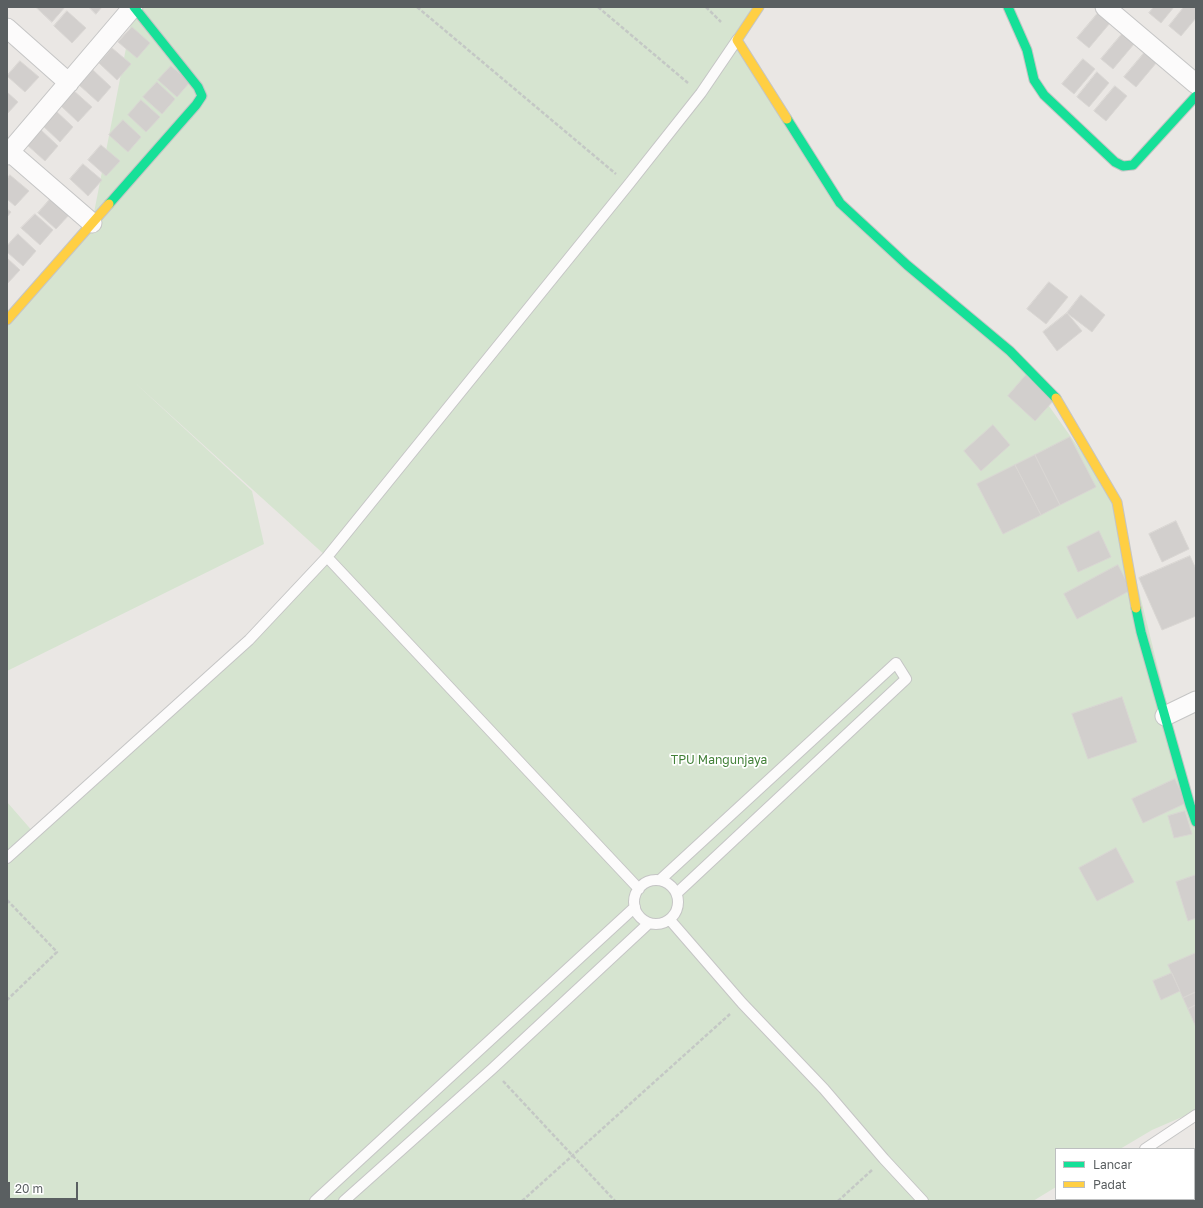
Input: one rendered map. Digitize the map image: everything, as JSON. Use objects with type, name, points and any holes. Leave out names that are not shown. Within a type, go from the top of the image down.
[{"type":"street","points":[[7,320],[196,105],[202,96],[198,87],[134,7],[9,154],[92,223]]},
{"type":"street","points":[[759,7],[737,40],[840,203],[906,265],[1010,351],[1058,399],[1117,502],[1141,632],[1194,809]]},
{"type":"street","points":[[1008,7],[1027,50],[1034,80],[1044,95],[1115,162],[1123,166],[1133,165],[1196,96]]},
{"type":"street","points":[[1105,7],[1196,84]]},
{"type":"street","points":[[7,28],[69,83]]},
{"type":"street","points":[[1166,716],[1196,701]]},
{"type":"lane","points":[[7,858],[249,640],[327,557],[629,184],[701,93],[737,40]]},
{"type":"lane","points":[[327,557],[638,889]]},
{"type":"lane","points":[[660,880],[670,885],[676,893],[679,903],[676,912],[670,920],[656,925],[649,923],[640,917],[635,907],[634,898],[638,889],[648,882],[660,880],[896,663],[906,679],[676,893]]},
{"type":"lane","points":[[315,1201],[635,907]]},
{"type":"lane","points":[[670,920],[742,1003],[824,1089],[884,1159],[923,1201]]},
{"type":"lane","points":[[344,1201],[492,1069],[649,923]]},
{"type":"lane","points":[[1146,1148],[1196,1115]]},
{"type":"path","points":[[417,7],[629,184]]},
{"type":"path","points":[[598,7],[701,93]]},
{"type":"path","points":[[7,900],[57,952],[7,1000]]},
{"type":"path","points":[[522,1201],[742,1003]]},
{"type":"path","points":[[492,1069],[615,1201]]},
{"type":"path","points":[[838,1201],[884,1159]]},
{"type":"green space","name":"TPU Mangunjaya","points":[[134,7],[764,7],[739,48],[840,203],[1010,351],[1117,502],[1196,822],[1196,1111],[1152,1130],[1122,1148],[1055,1148],[1055,1188],[1033,1201],[7,1201],[7,802],[34,833],[249,640],[327,557],[133,381],[252,491],[264,544],[7,671],[7,320],[92,223]]},
{"type":"building","points":[[36,7],[65,7],[52,22]]},
{"type":"building","points":[[89,7],[102,7],[96,14]]},
{"type":"building","points":[[1154,7],[1174,7],[1161,23],[1149,13]]},
{"type":"building","points":[[1184,7],[1196,7],[1196,18],[1181,36],[1169,26]]},
{"type":"building","points":[[67,11],[86,28],[72,43],[54,26]]},
{"type":"building","points":[[1098,13],[1110,23],[1089,48],[1077,38]]},
{"type":"building","points":[[132,27],[150,43],[137,58],[118,42]]},
{"type":"building","points":[[1122,34],[1134,44],[1113,69],[1101,59]]},
{"type":"building","points":[[112,48],[131,64],[117,80],[99,63]]},
{"type":"building","points":[[1145,52],[1157,62],[1136,87],[1124,77]]},
{"type":"building","points":[[1083,59],[1095,69],[1074,94],[1062,84]]},
{"type":"building","points":[[20,61],[39,77],[25,92],[7,76]]},
{"type":"building","points":[[171,66],[190,82],[177,97],[158,80]]},
{"type":"building","points":[[93,70],[111,87],[98,102],[79,85]]},
{"type":"building","points":[[1097,72],[1109,83],[1089,107],[1077,97]]},
{"type":"building","points":[[157,82],[175,99],[162,114],[143,97]]},
{"type":"building","points":[[1115,86],[1127,96],[1106,121],[1094,111]]},
{"type":"building","points":[[73,90],[92,107],[78,122],[60,105]]},
{"type":"building","points":[[7,92],[18,102],[7,114]]},
{"type":"building","points":[[141,100],[160,117],[146,132],[128,115]]},
{"type":"building","points":[[55,110],[73,127],[60,142],[42,125]]},
{"type":"building","points":[[123,120],[141,137],[128,152],[109,135]]},
{"type":"building","points":[[40,129],[58,146],[45,161],[26,144]]},
{"type":"building","points":[[101,145],[120,161],[106,176],[88,160]]},
{"type":"building","points":[[83,164],[102,180],[88,196],[70,179]]},
{"type":"building","points":[[10,175],[29,191],[15,206],[7,199],[7,179]]},
{"type":"building","points":[[52,197],[70,214],[56,229],[38,213]]},
{"type":"building","points":[[7,209],[11,212],[7,217]]},
{"type":"building","points":[[35,214],[53,230],[40,245],[21,228]]},
{"type":"building","points":[[18,234],[36,251],[23,266],[7,252],[7,246]]},
{"type":"building","points":[[7,258],[20,270],[7,284]]},
{"type":"building","points":[[1049,282],[1068,297],[1046,324],[1027,309]]},
{"type":"building","points":[[1081,295],[1105,315],[1092,332],[1067,313]]},
{"type":"building","points":[[1067,313],[1082,331],[1057,351],[1043,332]]},
{"type":"building","points":[[1026,375],[1054,400],[1035,421],[1008,396]]},
{"type":"building","points":[[993,425],[1010,445],[981,471],[964,451]]},
{"type":"building","points":[[1070,437],[1096,487],[1060,505],[1035,455]]},
{"type":"building","points":[[1035,455],[1060,505],[1041,515],[1015,465]]},
{"type":"building","points":[[1015,465],[1041,515],[1003,534],[977,484]]},
{"type":"building","points":[[1176,521],[1189,549],[1162,562],[1149,534]]},
{"type":"building","points":[[1099,531],[1111,557],[1078,572],[1067,547]]},
{"type":"building","points":[[1190,556],[1196,569],[1196,616],[1162,630],[1139,578]]},
{"type":"building","points":[[1118,565],[1131,590],[1077,619],[1064,594]]},
{"type":"building","points":[[1122,697],[1137,742],[1088,759],[1072,714]]},
{"type":"building","points":[[1175,779],[1186,803],[1143,823],[1132,799]]},
{"type":"building","points":[[1185,811],[1192,834],[1174,838],[1168,816]]},
{"type":"building","points":[[1116,848],[1134,882],[1097,901],[1079,868]]},
{"type":"building","points":[[1196,875],[1196,918],[1188,921],[1176,882]]},
{"type":"building","points":[[1196,953],[1196,992],[1183,998],[1168,965]]},
{"type":"building","points":[[1172,973],[1180,991],[1161,1000],[1153,981]]},
{"type":"building","points":[[1196,992],[1196,1005],[1188,1009],[1183,998]]},
{"type":"building","points":[[1196,1005],[1196,1027],[1188,1009]]},
{"type":"traffic: fast","points":[[109,204],[196,105],[202,96],[198,87],[134,7]]},
{"type":"traffic: fast","points":[[1008,7],[1027,50],[1034,80],[1044,95],[1115,162],[1123,166],[1133,165],[1196,96]]},
{"type":"traffic: fast","points":[[787,119],[840,203],[907,265],[1010,351],[1056,398]]},
{"type":"traffic: fast","points":[[1136,608],[1141,632],[1196,822]]},
{"type":"traffic: slow","points":[[759,7],[737,40],[787,119]]},
{"type":"traffic: slow","points":[[7,320],[109,204]]},
{"type":"traffic: slow","points":[[1056,398],[1117,502],[1136,608]]}]
